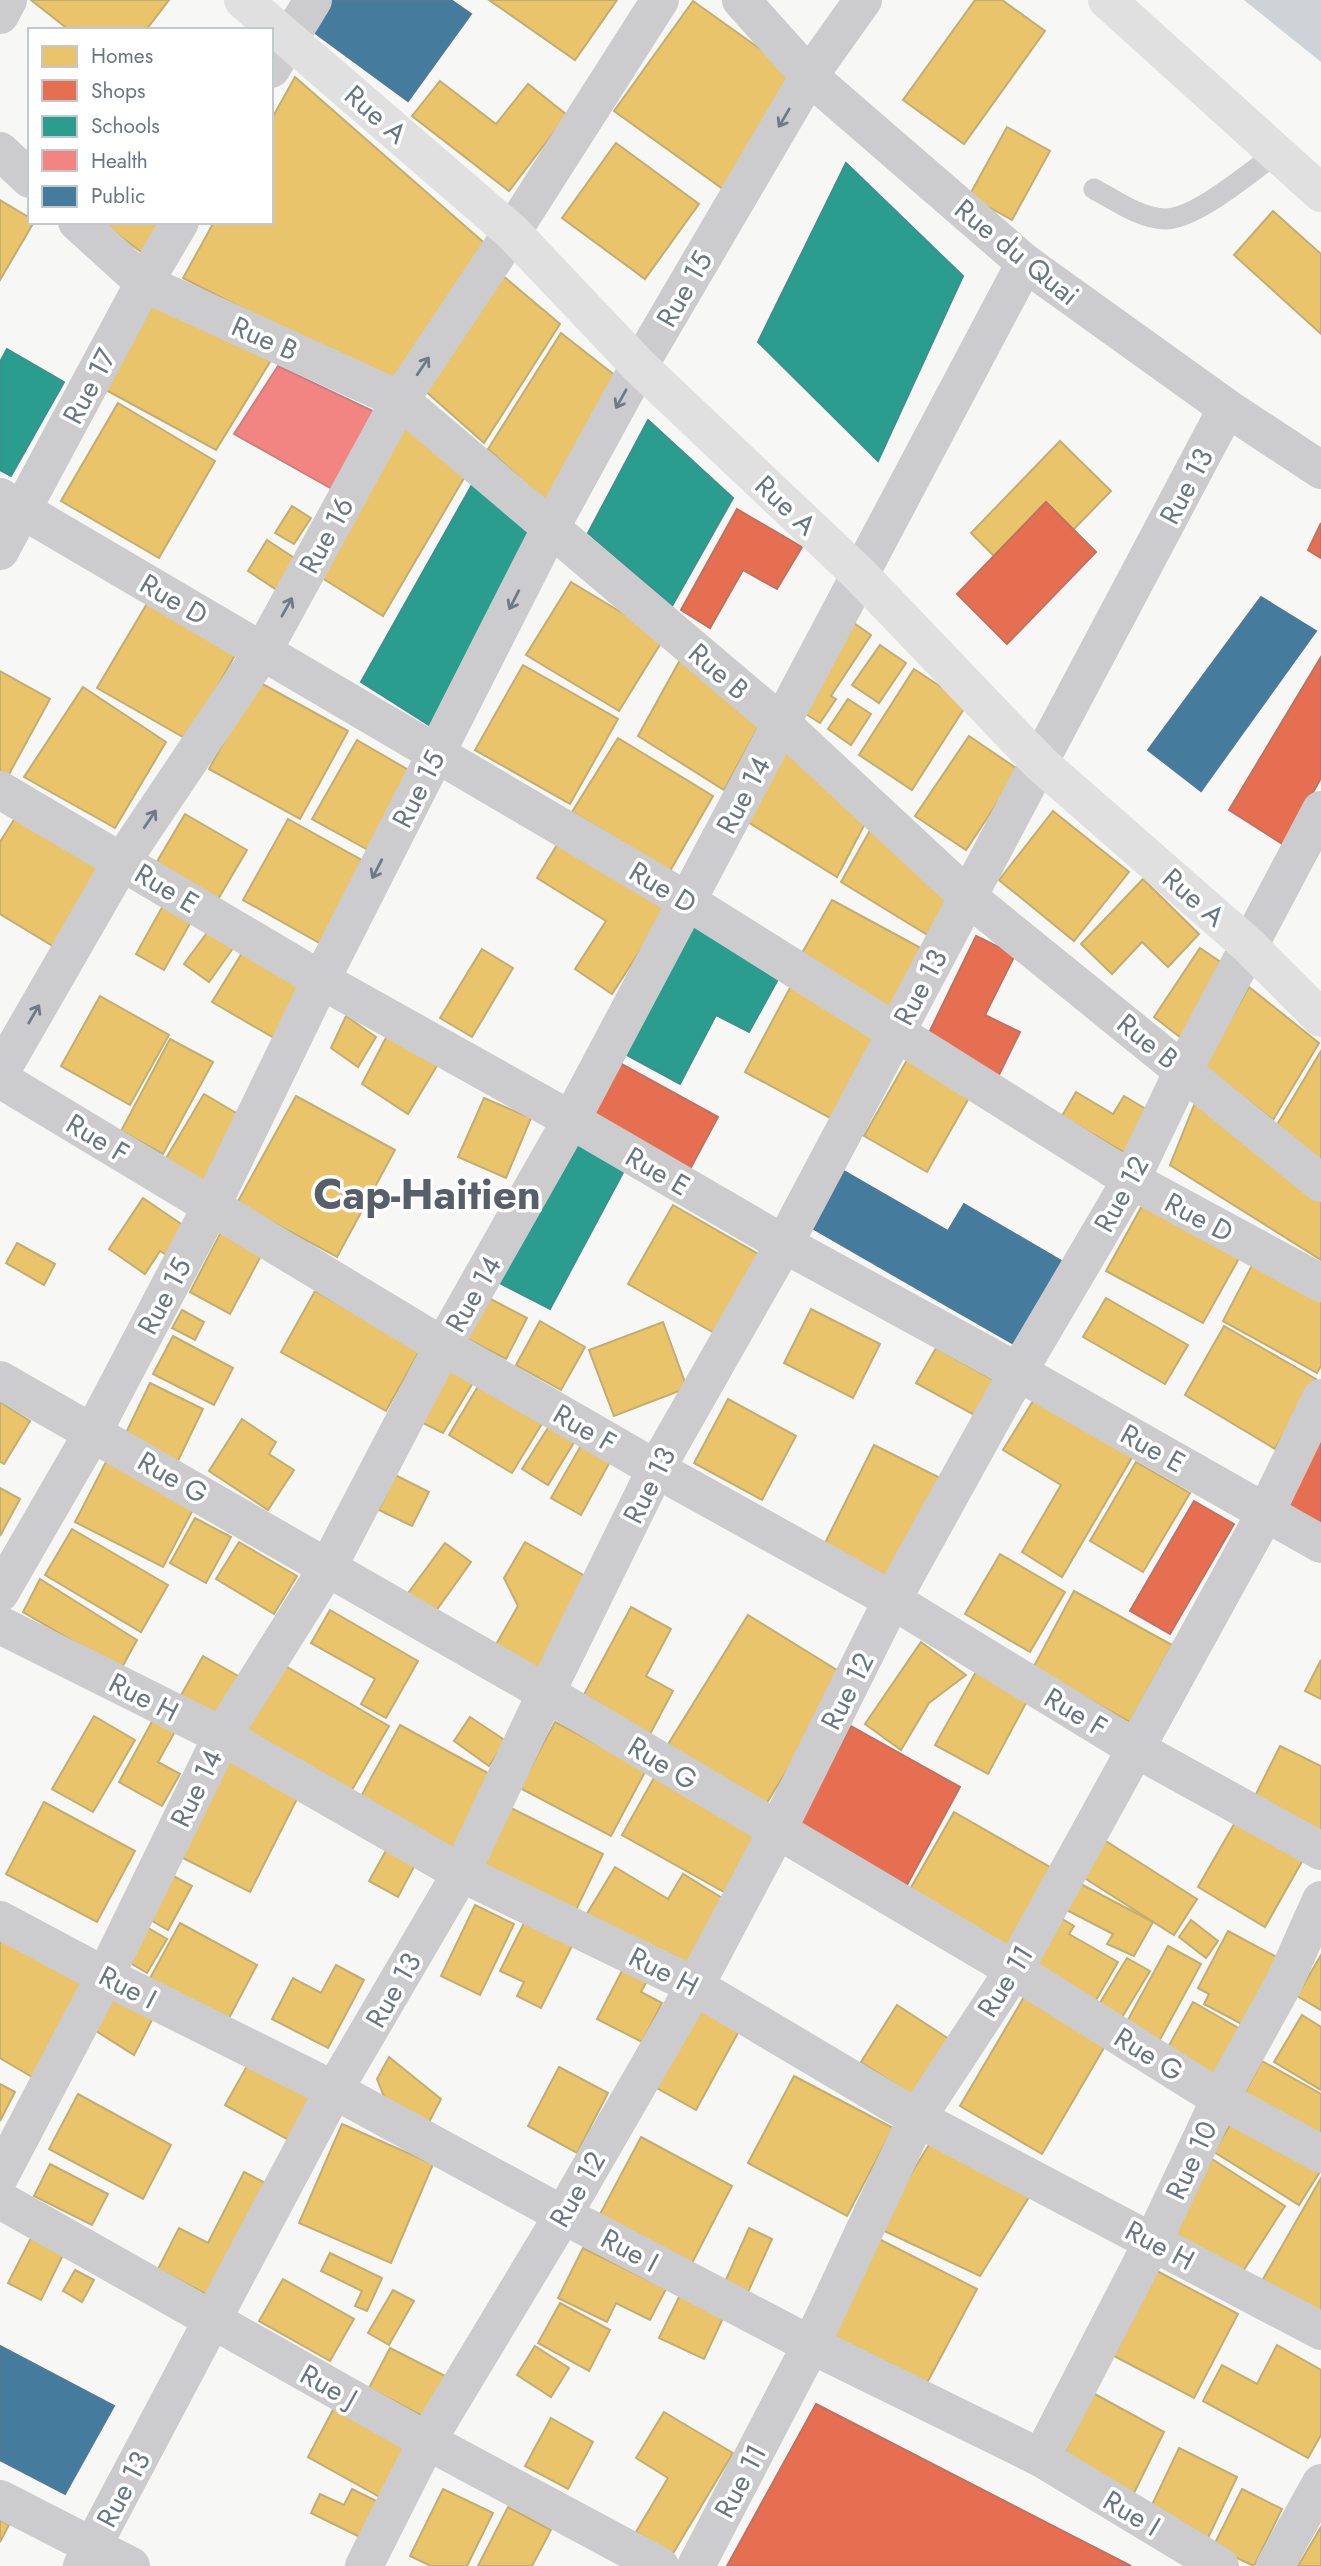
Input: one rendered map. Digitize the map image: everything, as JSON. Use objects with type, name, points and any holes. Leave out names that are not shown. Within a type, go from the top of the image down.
[{"type":"street","points":[[0,15],[8,0]]},
{"type":"street","name":"Rue A","points":[[243,0],[262,28]]},
{"type":"street","points":[[280,54],[313,0]]},
{"type":"street","name":"Rue 16","points":[[0,1073],[122,861],[263,650],[400,400],[512,232],[660,0]]},
{"type":"street","name":"Rue du Quai","points":[[741,0],[809,76],[1025,263],[1227,408],[1321,470]]},
{"type":"street","name":"Rue 15","points":[[0,1593],[93,1432],[211,1207],[321,980],[551,527],[639,366],[809,76],[863,0]]},
{"type":"street","points":[[1107,0],[1321,193]]},
{"type":"street","name":"Rue A","points":[[280,54],[512,232],[639,366],[860,575],[1040,762],[1248,945],[1321,1018]]},
{"type":"street","points":[[0,151],[28,177]]},
{"type":"street","name":"Rue B","points":[[79,224],[144,283],[400,400],[781,723],[968,897],[1184,1069],[1321,1183]]},
{"type":"street","name":"Rue 17","points":[[0,551],[11,504],[179,224]]},
{"type":"street","name":"Rue 14","points":[[0,2176],[105,1976],[222,1736],[328,1567],[443,1346],[571,1120],[1025,263]]},
{"type":"street","name":"Rue 13","points":[[87,2556],[334,2090],[461,1872],[656,1469],[784,1244],[1227,408]]},
{"type":"street","name":"Rue D","points":[[11,504],[687,901],[1131,1180],[1321,1283]]},
{"type":"street","name":"Rue E","points":[[0,790],[321,980],[571,1120],[784,1244],[1018,1372],[1321,1544]]},
{"type":"street","name":"Rue 12","points":[[364,2566],[427,2441],[563,2215],[695,1986],[777,1831],[892,1600],[1018,1372],[1131,1180],[1184,1069],[1321,810]]},
{"type":"street","name":"Rue F","points":[[0,1079],[443,1346],[656,1469],[892,1600],[1136,1749],[1321,1851]]},
{"type":"street","name":"Rue G","points":[[0,1380],[546,1693],[1014,1970],[1220,2099],[1321,2154]]},
{"type":"street","name":"Rue 11","points":[[696,2566],[811,2345],[917,2118],[1014,1970],[1266,1512],[1321,1398]]},
{"type":"street","name":"Rue H","points":[[0,1625],[222,1736],[461,1872],[695,1986],[917,2118],[1321,2331]]},
{"type":"street","name":"Rue 10","points":[[1041,2458],[1153,2241],[1220,2099],[1284,1983],[1321,1900]]},
{"type":"street","name":"Rue I","points":[[0,1920],[105,1976],[334,2090],[563,2215],[811,2345],[1041,2458],[1220,2566]]},
{"type":"street","name":"Rue J","points":[[0,2200],[427,2441],[660,2566]]},
{"type":"street","points":[[1275,2566],[1321,2483]]},
{"type":"street","points":[[0,2499],[87,2556],[131,2566]]},
{"type":"lane","points":[[1094,189],[1142,213],[1164,219],[1190,214],[1277,153]]},
{"type":"shaded area","points":[[1244,0],[1321,0],[1321,62]]},
{"type":"building: Homes","points":[[31,0],[169,0],[148,28],[66,28]]},
{"type":"building: Homes","points":[[489,0],[617,0],[575,60]]},
{"type":"building: Homes","points":[[975,0],[1002,0],[1045,31],[964,144],[903,100]]},
{"type":"building: Homes","points":[[693,1],[801,78],[723,189],[614,111]]},
{"type":"building: Homes","points":[[295,77],[490,248],[399,388],[183,278],[213,224],[273,224],[273,116]]},
{"type":"building: Homes","points":[[440,81],[496,124],[528,84],[567,115],[509,191],[412,116]]},
{"type":"building: Homes","points":[[1007,127],[1050,151],[1012,220],[969,196]]},
{"type":"building: Homes","points":[[616,143],[699,204],[645,279],[562,218]]},
{"type":"building: Homes","points":[[0,200],[28,217],[28,224],[33,224],[0,280]]},
{"type":"building: Homes","points":[[1273,211],[1321,254],[1321,334],[1234,255]]},
{"type":"building: Homes","points":[[104,224],[166,224],[144,254]]},
{"type":"building: Homes","points":[[496,270],[560,324],[484,443],[422,388]]},
{"type":"building: Homes","points":[[152,306],[273,357],[216,450],[106,390]]},
{"type":"building: Homes","points":[[561,333],[626,384],[553,508],[488,449]]},
{"type":"building: Homes","points":[[118,403],[215,461],[159,558],[61,501]]},
{"type":"building: Homes","points":[[408,420],[467,473],[383,616],[314,573]]},
{"type":"building: Homes","points":[[1060,441],[1111,491],[1073,530],[1046,502],[994,556],[971,533]]},
{"type":"building: Homes","points":[[292,506],[311,518],[294,544],[275,533]]},
{"type":"building: Homes","points":[[267,540],[296,559],[277,590],[248,571]]},
{"type":"building: Homes","points":[[571,582],[664,638],[619,711],[526,655]]},
{"type":"building: Homes","points":[[148,602],[235,655],[188,740],[97,688]]},
{"type":"building: Homes","points":[[854,623],[871,635],[831,696],[836,699],[820,723],[798,709]]},
{"type":"building: Homes","points":[[880,645],[906,663],[879,703],[852,685]]},
{"type":"building: Homes","points":[[680,660],[760,724],[724,790],[638,736]]},
{"type":"building: Homes","points":[[523,665],[618,719],[570,804],[475,750]]},
{"type":"building: Homes","points":[[914,669],[967,704],[912,790],[859,755]]},
{"type":"building: Homes","points":[[0,671],[50,699],[8,776],[0,772]]},
{"type":"building: Homes","points":[[257,681],[348,731],[300,819],[209,769]]},
{"type":"building: Homes","points":[[83,687],[166,742],[115,828],[24,777]]},
{"type":"building: Homes","points":[[848,699],[871,714],[851,745],[828,729]]},
{"type":"building: Homes","points":[[969,736],[1019,770],[966,850],[915,816]]},
{"type":"building: Homes","points":[[618,738],[713,796],[670,871],[572,812]]},
{"type":"building: Homes","points":[[357,740],[412,772],[368,850],[312,819]]},
{"type":"building: Homes","points":[[780,741],[867,820],[837,877],[738,816]]},
{"type":"building: Homes","points":[[1053,811],[1129,872],[1074,941],[999,880]]},
{"type":"building: Homes","points":[[185,814],[247,850],[217,901],[155,865]]},
{"type":"building: Homes","points":[[15,818],[107,873],[61,951],[0,914],[0,842]]},
{"type":"building: Homes","points":[[288,819],[367,863],[321,944],[243,900]]},
{"type":"building: Homes","points":[[872,827],[956,892],[931,937],[841,882]]},
{"type":"building: Homes","points":[[560,840],[667,909],[612,994],[575,969],[606,921],[537,878]]},
{"type":"building: Homes","points":[[1143,879],[1199,934],[1168,967],[1142,942],[1112,974],[1081,944]]},
{"type":"building: Homes","points":[[832,900],[928,952],[893,1011],[801,955]]},
{"type":"building: Homes","points":[[165,902],[193,918],[164,970],[136,954]]},
{"type":"building: Homes","points":[[212,926],[236,944],[209,982],[184,964]]},
{"type":"building: Homes","points":[[1200,948],[1231,969],[1185,1041],[1154,1017]]},
{"type":"building: Homes","points":[[482,949],[513,968],[472,1037],[440,1018]]},
{"type":"building: Homes","points":[[242,953],[302,989],[274,1038],[212,1002]]},
{"type":"building: Homes","points":[[791,986],[888,1039],[841,1124],[745,1072]]},
{"type":"building: Homes","points":[[1249,987],[1319,1043],[1273,1120],[1204,1066]]},
{"type":"building: Homes","points":[[100,996],[169,1035],[130,1105],[61,1066]]},
{"type":"building: Homes","points":[[346,1016],[376,1037],[358,1067],[331,1048]]},
{"type":"building: Homes","points":[[389,1032],[438,1064],[408,1114],[362,1084]]},
{"type":"building: Homes","points":[[170,1039],[213,1062],[163,1154],[121,1131]]},
{"type":"building: Homes","points":[[1321,1051],[1321,1166],[1275,1128]]},
{"type":"building: Homes","points":[[907,1060],[970,1096],[927,1172],[864,1136]]},
{"type":"building: Homes","points":[[1076,1092],[1113,1114],[1124,1096],[1151,1112],[1127,1154],[1062,1116]]},
{"type":"building: Homes","points":[[204,1094],[243,1117],[204,1183],[165,1160]]},
{"type":"building: Homes","points":[[296,1096],[395,1150],[337,1257],[237,1203]]},
{"type":"building: Homes","points":[[484,1098],[531,1118],[506,1178],[458,1157]]},
{"type":"building: Homes","points":[[1197,1098],[1321,1202],[1321,1260],[1170,1165]]},
{"type":"building: Homes","points":[[1148,1195],[1243,1251],[1203,1323],[1106,1271]]},
{"type":"building: Homes","points":[[143,1198],[190,1230],[171,1258],[160,1251],[145,1274],[109,1249]]},
{"type":"building: Homes","points":[[673,1205],[767,1259],[723,1338],[628,1284]]},
{"type":"building: Homes","points":[[221,1232],[262,1254],[230,1314],[190,1292]]},
{"type":"building: Homes","points":[[17,1243],[55,1264],[44,1285],[6,1263]]},
{"type":"building: Homes","points":[[1258,1254],[1321,1290],[1321,1366],[1317,1373],[1223,1321]]},
{"type":"building: Homes","points":[[315,1291],[420,1350],[386,1411],[281,1352]]},
{"type":"building: Homes","points":[[485,1296],[527,1318],[506,1359],[464,1337]]},
{"type":"building: Homes","points":[[1106,1298],[1188,1345],[1165,1384],[1083,1337]]},
{"type":"building: Homes","points":[[811,1309],[880,1344],[853,1398],[784,1363]]},
{"type":"building: Homes","points":[[182,1310],[204,1322],[195,1340],[172,1328]]},
{"type":"building: Homes","points":[[540,1321],[585,1347],[561,1390],[516,1365]]},
{"type":"building: Homes","points":[[663,1322],[687,1388],[614,1416],[589,1350]]},
{"type":"building: Homes","points":[[1224,1326],[1316,1379],[1275,1449],[1185,1395]]},
{"type":"building: Homes","points":[[173,1336],[233,1368],[214,1405],[153,1374]]},
{"type":"building: Homes","points":[[936,1348],[995,1381],[976,1416],[916,1383]]},
{"type":"building: Homes","points":[[452,1361],[477,1376],[443,1433],[419,1421]]},
{"type":"building: Homes","points":[[483,1378],[546,1417],[512,1473],[449,1435]]},
{"type":"building: Homes","points":[[150,1383],[203,1409],[176,1465],[123,1439]]},
{"type":"building: Homes","points":[[1036,1396],[1134,1454],[1062,1577],[1022,1552],[1061,1485],[1003,1450]]},
{"type":"building: Homes","points":[[728,1399],[796,1436],[762,1500],[694,1463]]},
{"type":"building: Homes","points":[[0,1402],[30,1421],[4,1464],[0,1462]]},
{"type":"building: Homes","points":[[242,1419],[276,1442],[269,1454],[294,1470],[268,1510],[209,1471]]},
{"type":"building: Homes","points":[[553,1420],[578,1436],[548,1485],[522,1469]]},
{"type":"building: Homes","points":[[583,1442],[612,1458],[581,1515],[551,1498]]},
{"type":"building: Homes","points":[[874,1445],[942,1479],[891,1581],[823,1547]]},
{"type":"building: Homes","points":[[109,1456],[197,1502],[163,1567],[75,1522]]},
{"type":"building: Homes","points":[[1136,1462],[1190,1493],[1143,1572],[1090,1541]]},
{"type":"building: Homes","points":[[395,1475],[429,1492],[412,1526],[379,1510]]},
{"type":"building: Homes","points":[[0,1488],[20,1499],[0,1536]]},
{"type":"building: Homes","points":[[195,1518],[231,1537],[206,1583],[170,1563]]},
{"type":"building: Homes","points":[[72,1529],[168,1585],[141,1632],[45,1575]]},
{"type":"building: Homes","points":[[239,1542],[297,1576],[274,1614],[216,1579]]},
{"type":"building: Homes","points":[[525,1542],[592,1580],[538,1676],[494,1648],[518,1606],[504,1578]]},
{"type":"building: Homes","points":[[445,1543],[471,1562],[433,1615],[406,1596]]},
{"type":"building: Homes","points":[[1000,1554],[1065,1592],[1030,1652],[965,1614]]},
{"type":"building: Homes","points":[[40,1579],[137,1640],[121,1669],[23,1612]]},
{"type":"building: Homes","points":[[1074,1591],[1172,1645],[1130,1722],[1033,1668]]},
{"type":"building: Homes","points":[[631,1607],[671,1629],[646,1676],[673,1691],[649,1736],[581,1700]]},
{"type":"building: Homes","points":[[330,1610],[418,1661],[386,1718],[361,1704],[375,1679],[311,1643]]},
{"type":"building: Homes","points":[[748,1615],[845,1675],[765,1806],[667,1746]]},
{"type":"building: Homes","points":[[921,1642],[966,1675],[929,1703],[901,1750],[865,1724]]},
{"type":"building: Homes","points":[[203,1656],[240,1677],[215,1720],[179,1699]]},
{"type":"building: Homes","points":[[1321,1660],[1321,1699],[1305,1691]]},
{"type":"building: Homes","points":[[982,1661],[1033,1690],[988,1774],[935,1745]]},
{"type":"building: Homes","points":[[282,1664],[389,1726],[349,1795],[242,1734]]},
{"type":"building: Homes","points":[[94,1716],[135,1740],[93,1812],[52,1789]]},
{"type":"building: Homes","points":[[155,1716],[177,1728],[158,1762],[180,1774],[162,1806],[119,1782]]},
{"type":"building: Homes","points":[[470,1717],[506,1741],[489,1766],[454,1741]]},
{"type":"building: Homes","points":[[555,1722],[646,1770],[611,1836],[520,1788]]},
{"type":"building: Homes","points":[[400,1725],[495,1777],[454,1853],[359,1800]]},
{"type":"building: Homes","points":[[1280,1746],[1321,1766],[1321,1832],[1254,1798]]},
{"type":"building: Homes","points":[[224,1751],[301,1791],[250,1892],[173,1853]]},
{"type":"building: Homes","points":[[655,1776],[764,1837],[731,1896],[622,1835]]},
{"type":"building: Homes","points":[[44,1802],[135,1851],[97,1922],[6,1874]]},
{"type":"building: Homes","points":[[511,1808],[603,1854],[574,1914],[482,1868]]},
{"type":"building: Homes","points":[[954,1812],[1055,1870],[1007,1956],[905,1898]]},
{"type":"building: Homes","points":[[1237,1819],[1304,1858],[1265,1927],[1198,1887]]},
{"type":"building: Homes","points":[[1098,1836],[1197,1899],[1174,1935],[1075,1872]]},
{"type":"building: Homes","points":[[389,1845],[417,1861],[398,1897],[369,1881]]},
{"type":"building: Homes","points":[[615,1867],[668,1899],[683,1874],[727,1901],[682,1976],[585,1917]]},
{"type":"building: Homes","points":[[166,1872],[192,1886],[168,1930],[142,1915]]},
{"type":"building: Homes","points":[[1073,1880],[1153,1922],[1134,1956],[1107,1944],[1113,1934],[1059,1906]]},
{"type":"building: Homes","points":[[475,1905],[514,1924],[480,1995],[441,1976]]},
{"type":"building: Homes","points":[[1054,1914],[1074,1926],[1069,1934],[1118,1962],[1091,2009],[1023,1969]]},
{"type":"building: Homes","points":[[1191,1920],[1218,1941],[1206,1958],[1179,1937]]},
{"type":"building: Homes","points":[[140,1923],[167,1939],[147,1973],[120,1957]]},
{"type":"building: Homes","points":[[180,1923],[257,1965],[227,2022],[149,1980]]},
{"type":"building: Homes","points":[[524,1923],[572,1946],[541,2008],[517,1996],[524,1982],[500,1971]]},
{"type":"building: Homes","points":[[1228,1931],[1286,1962],[1251,2029],[1204,2004],[1209,1994],[1198,1988]]},
{"type":"building: Homes","points":[[0,1933],[91,1988],[37,2080],[0,2058]]},
{"type":"building: Homes","points":[[1168,1946],[1201,1964],[1157,2045],[1124,2027]]},
{"type":"building: Homes","points":[[1321,1955],[1321,2010],[1297,1996]]},
{"type":"building: Homes","points":[[1127,1958],[1150,1971],[1118,2024],[1095,2011]]},
{"type":"building: Homes","points":[[336,1965],[364,1980],[328,2048],[272,2019],[293,1978],[321,1993]]},
{"type":"building: Homes","points":[[625,1965],[649,1977],[641,1992],[662,2003],[642,2042],[597,2019]]},
{"type":"building: Homes","points":[[114,1995],[154,2016],[134,2055],[96,2031]]},
{"type":"building: Homes","points":[[1024,1997],[1105,2046],[1042,2154],[960,2106]]},
{"type":"building: Homes","points":[[1193,2002],[1247,2033],[1221,2080],[1167,2049]]},
{"type":"building: Homes","points":[[897,2005],[952,2041],[915,2097],[861,2062]]},
{"type":"building: Homes","points":[[699,2009],[739,2031],[696,2110],[655,2087]]},
{"type":"building: Homes","points":[[1302,2015],[1321,2027],[1321,2090],[1274,2062]]},
{"type":"building: Homes","points":[[389,2057],[441,2099],[428,2124],[385,2099],[377,2079]]},
{"type":"building: Homes","points":[[251,2059],[320,2097],[294,2143],[225,2105]]},
{"type":"building: Homes","points":[[1262,2061],[1321,2094],[1321,2131],[1316,2140],[1242,2098]]},
{"type":"building: Homes","points":[[559,2067],[608,2093],[577,2153],[528,2126]]},
{"type":"building: Homes","points":[[794,2076],[893,2128],[847,2216],[748,2163]]},
{"type":"building: Homes","points":[[0,2084],[15,2092],[0,2121]]},
{"type":"building: Homes","points":[[78,2094],[171,2145],[143,2199],[49,2149]]},
{"type":"building: Homes","points":[[1237,2113],[1321,2170],[1299,2205],[1214,2152]]},
{"type":"building: Homes","points":[[342,2124],[433,2164],[391,2263],[299,2223]]},
{"type":"building: Homes","points":[[641,2137],[732,2186],[691,2265],[599,2216]]},
{"type":"building: Homes","points":[[930,2143],[1029,2197],[980,2276],[878,2228]]},
{"type":"building: Homes","points":[[1212,2159],[1285,2206],[1236,2282],[1164,2236]]},
{"type":"building: Homes","points":[[50,2164],[108,2194],[92,2225],[34,2196]]},
{"type":"building: Homes","points":[[244,2172],[269,2185],[212,2297],[158,2269],[179,2228],[208,2243]]},
{"type":"building: Homes","points":[[1321,2178],[1321,2315],[1262,2281]]},
{"type":"building: Homes","points":[[749,2228],[772,2239],[748,2292],[725,2282]]},
{"type":"building: Homes","points":[[32,2236],[64,2253],[41,2300],[8,2283]]},
{"type":"building: Homes","points":[[877,2238],[977,2289],[927,2383],[825,2333]]},
{"type":"building: Homes","points":[[583,2248],[666,2289],[650,2320],[616,2303],[607,2322],[558,2298]]},
{"type":"building: Homes","points":[[330,2253],[382,2278],[367,2311],[355,2306],[362,2291],[321,2271]]},
{"type":"building: Homes","points":[[75,2270],[94,2280],[82,2302],[63,2291]]},
{"type":"building: Homes","points":[[1157,2271],[1238,2314],[1194,2398],[1114,2356]]},
{"type":"building: Homes","points":[[283,2279],[354,2319],[330,2361],[259,2321]]},
{"type":"building: Homes","points":[[393,2290],[414,2301],[389,2345],[368,2333]]},
{"type":"building: Homes","points":[[680,2295],[724,2316],[704,2359],[659,2338]]},
{"type":"building: Homes","points":[[560,2303],[610,2330],[589,2371],[538,2343]]},
{"type":"building: Homes","points":[[1277,2345],[1321,2370],[1321,2435],[1308,2458],[1203,2401],[1222,2365],[1257,2384]]},
{"type":"building: Homes","points":[[535,2346],[569,2368],[551,2397],[517,2375]]},
{"type":"building: Homes","points":[[390,2348],[451,2379],[430,2420],[369,2388]]},
{"type":"building: Homes","points":[[1093,2393],[1164,2432],[1131,2499],[1061,2460]]},
{"type":"building: Homes","points":[[334,2408],[412,2452],[385,2500],[308,2457]]},
{"type":"building: Homes","points":[[664,2412],[733,2453],[672,2555],[636,2532],[668,2478],[636,2458]]},
{"type":"building: Homes","points":[[551,2418],[593,2442],[568,2489],[525,2466]]},
{"type":"building: Homes","points":[[1179,2448],[1237,2477],[1208,2538],[1150,2509]]},
{"type":"building: Homes","points":[[352,2489],[388,2507],[370,2542],[311,2513],[320,2494],[344,2505]]},
{"type":"building: Homes","points":[[443,2489],[493,2513],[467,2566],[431,2566],[410,2556]]},
{"type":"building: Homes","points":[[1242,2489],[1282,2509],[1254,2566],[1213,2547]]},
{"type":"building: Homes","points":[[508,2507],[551,2530],[532,2566],[478,2566]]},
{"type":"building: Homes","points":[[0,2520],[9,2525],[0,2542]]},
{"type":"building: Homes","points":[[1321,2527],[1321,2566],[1298,2566]]},
{"type":"building: Shops","points":[[1046,502],[1096,552],[1007,644],[957,594]]},
{"type":"building: Shops","points":[[737,509],[802,547],[777,589],[743,570],[710,628],[681,610]]},
{"type":"building: Shops","points":[[1321,523],[1321,558],[1308,550]]},
{"type":"building: Shops","points":[[1321,657],[1321,778],[1284,845],[1229,810]]},
{"type":"building: Shops","points":[[976,936],[1015,955],[985,1015],[1020,1032],[998,1077],[925,1041]]},
{"type":"building: Shops","points":[[616,1061],[718,1117],[688,1173],[585,1117]]},
{"type":"building: Shops","points":[[1321,1439],[1321,1524],[1281,1505]]},
{"type":"building: Shops","points":[[1194,1501],[1234,1524],[1170,1634],[1130,1611]]},
{"type":"building: Shops","points":[[851,1726],[960,1787],[907,1885],[797,1825]]},
{"type":"building: Shops","points":[[816,2404],[1131,2566],[727,2566]]},
{"type":"building: Schools","points":[[846,163],[963,276],[878,461],[758,342]]},
{"type":"building: Schools","points":[[7,349],[64,382],[11,476],[0,470],[0,362]]},
{"type":"building: Schools","points":[[648,420],[733,498],[672,606],[588,533]]},
{"type":"building: Schools","points":[[473,483],[540,536],[440,732],[361,682]]},
{"type":"building: Schools","points":[[685,919],[782,972],[749,1032],[716,1015],[680,1084],[614,1048]]},
{"type":"building: Schools","points":[[566,1138],[625,1169],[550,1309],[490,1278]]},
{"type":"building: Health","points":[[278,366],[381,415],[332,489],[234,434]]},
{"type":"building: Public","points":[[332,0],[451,0],[471,14],[408,101],[311,30]]},
{"type":"building: Public","points":[[1261,597],[1316,631],[1201,791],[1148,750]]},
{"type":"building: Public","points":[[844,1171],[948,1231],[964,1204],[1065,1263],[1017,1346],[812,1228]]},
{"type":"building: Public","points":[[0,2346],[114,2406],[65,2494],[0,2460]]},
{"type":"district","name":"Cap-Haitien","points":[[427,1194]]}]
